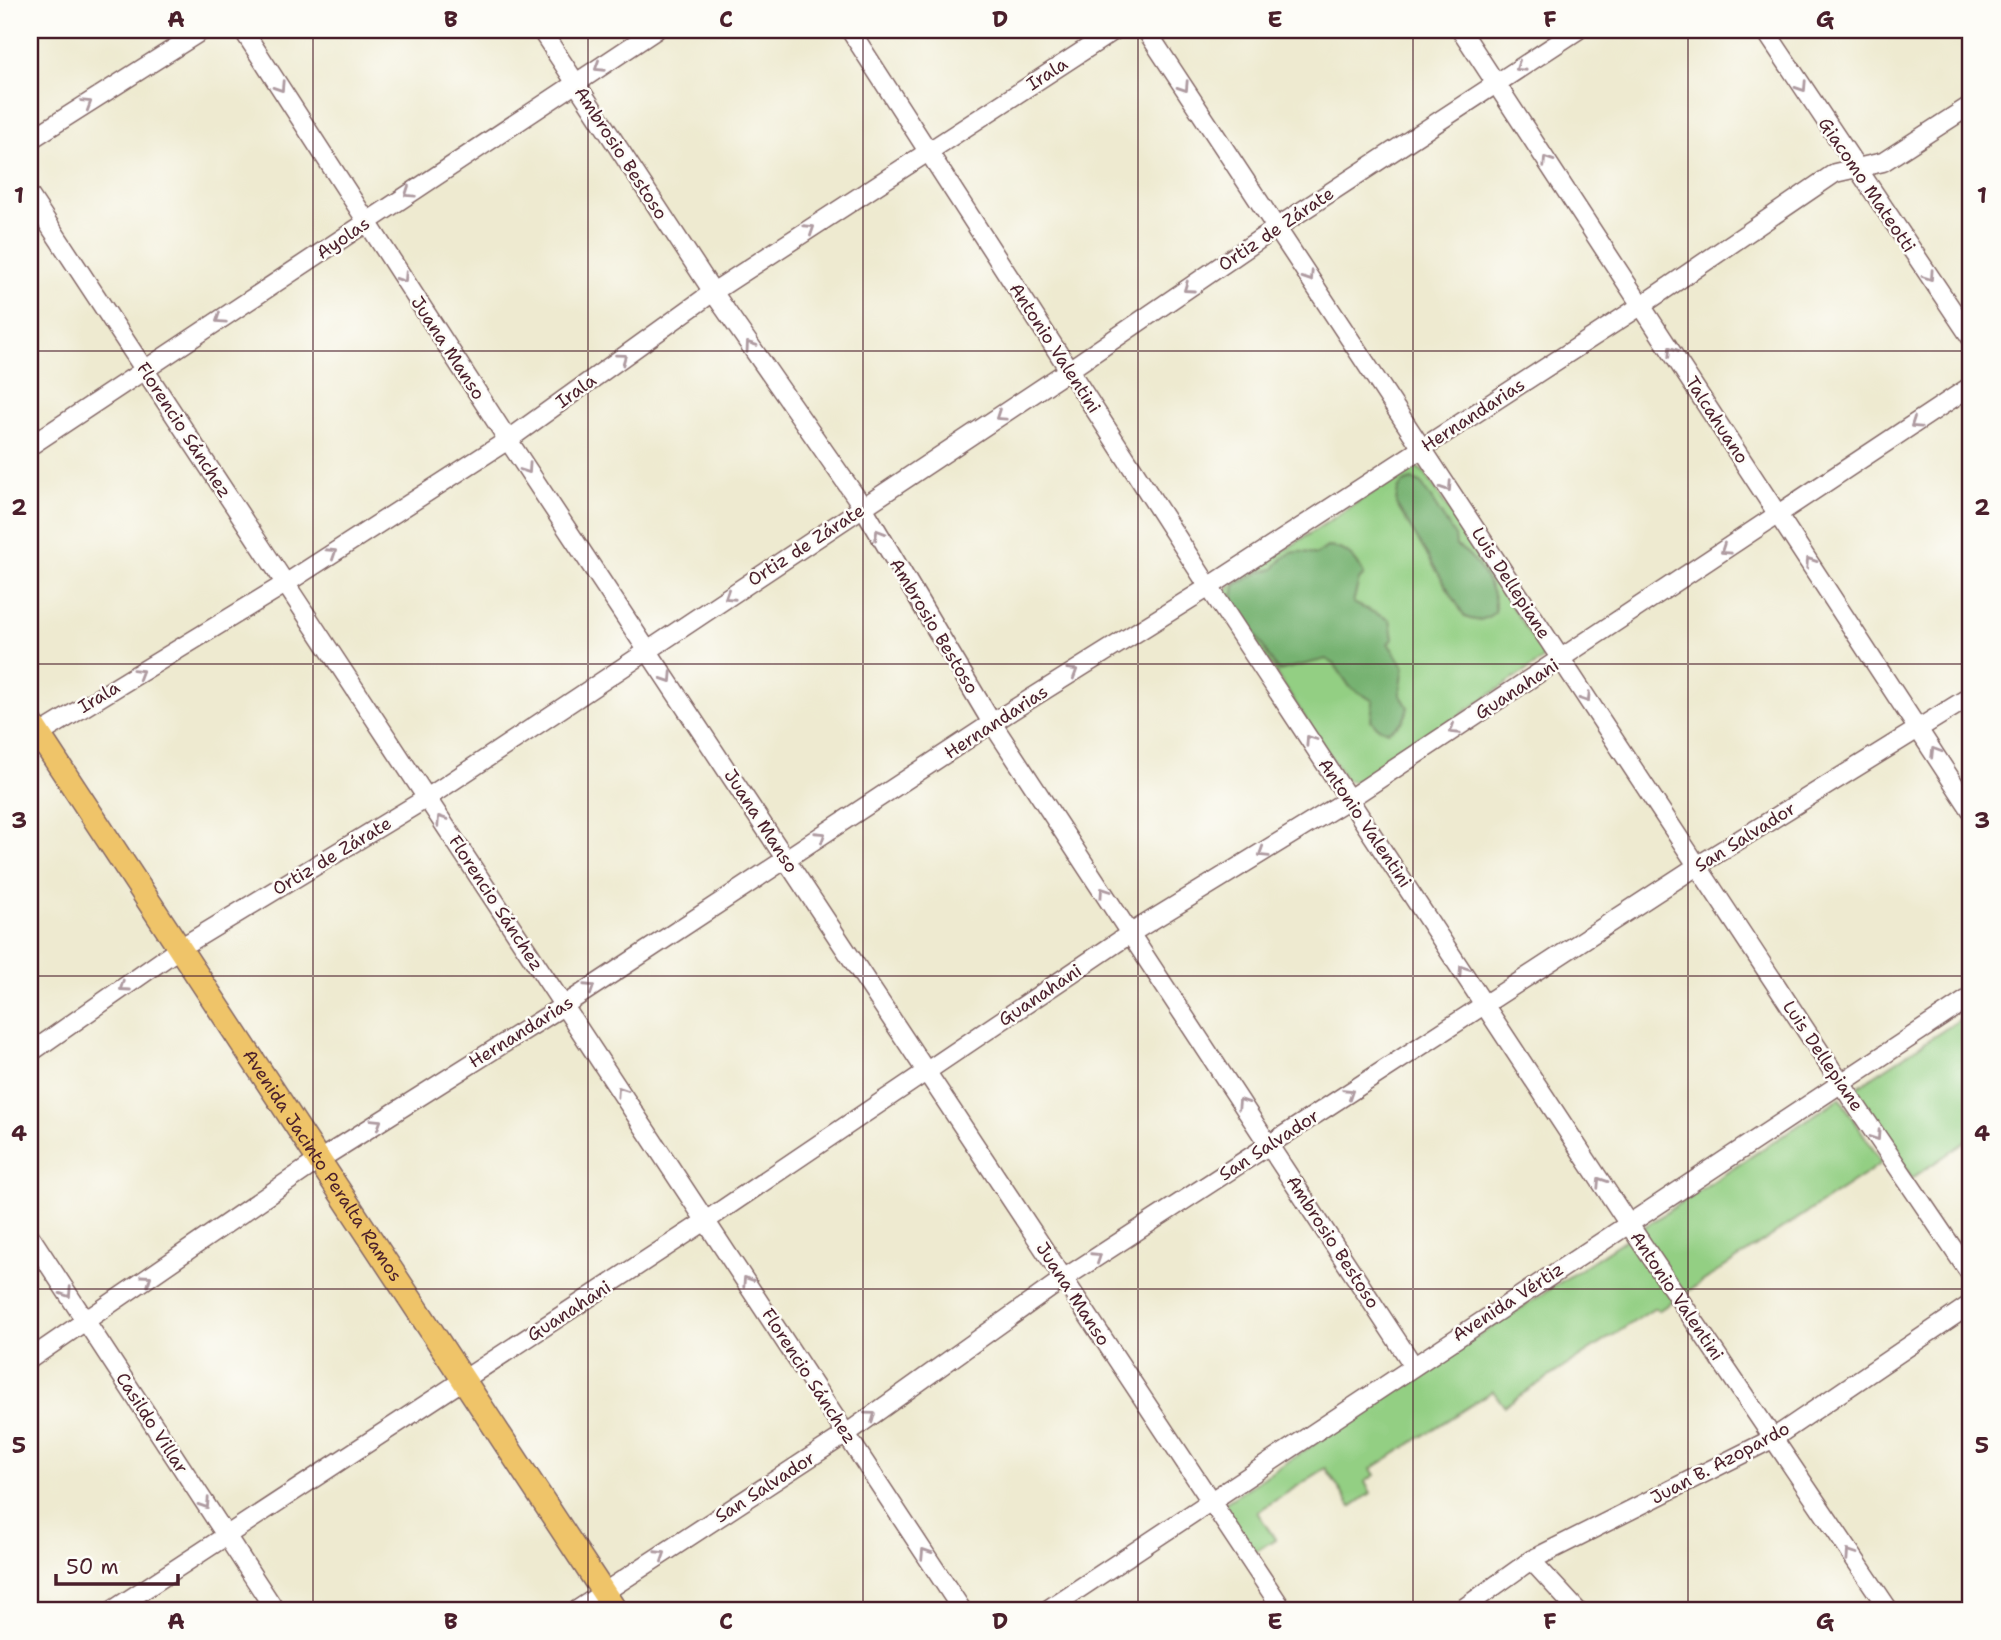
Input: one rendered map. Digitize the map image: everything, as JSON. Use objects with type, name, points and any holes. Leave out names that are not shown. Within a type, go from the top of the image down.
[{"type":"main road","name":"Avenida Jacinto Peralta Ramos","points":[[33,732],[180,948],[609,1601]]},
{"type":"street","points":[[30,140],[203,30]]},
{"type":"street","name":"Juana Manso","points":[[243,30],[508,440],[649,649],[1283,1610]]},
{"type":"street","name":"Ambrosio Bestoso","points":[[541,30],[713,292],[863,507],[992,723],[1413,1365]]},
{"type":"street","name":"Ayolas","points":[[30,446],[656,30]]},
{"type":"street","name":"Antonio Valentini","points":[[850,30],[930,150],[1209,587],[1628,1223],[1889,1610]]},
{"type":"street","name":"Irala","points":[[33,732],[285,584],[508,440],[713,292],[1115,30]]},
{"type":"street","name":"Luis Dellepiane","points":[[1146,30],[1841,1084],[1971,1275]]},
{"type":"street","name":"Talcahuano","points":[[1461,30],[1971,810]]},
{"type":"street","name":"Ortiz de Zárate","points":[[30,1053],[180,948],[426,798],[1069,370],[1276,228],[1577,30]]},
{"type":"street","name":"Giacomo Mateotti","points":[[1765,30],[1971,338]]},
{"type":"street","name":"Hernandarias","points":[[30,1359],[319,1160],[564,1006],[992,723],[1209,587],[1642,305],[1835,173],[1883,162],[1971,105]]},
{"type":"street","name":"Florencio Sánchez","points":[[30,196],[962,1610]]},
{"type":"street","name":"Guanahani","points":[[113,1610],[707,1220],[1131,933],[1349,799],[1971,386]]},
{"type":"street","name":"San Salvador","points":[[578,1610],[609,1601],[1063,1279],[1697,866],[1971,696]]},
{"type":"street","name":"Avenida Vértiz","points":[[1047,1610],[1971,997]]},
{"type":"street","name":"Casildo Villar","points":[[30,1236],[275,1610]]},
{"type":"street","name":"Juan B. Azopardo","points":[[1461,1610],[1531,1560],[1772,1439],[1971,1304]]},
{"type":"street","points":[[1531,1560],[1577,1610]]},
{"type":"green space","points":[[1418,468],[1425,473],[1542,653],[1542,660],[1358,783],[1346,780],[1227,599],[1226,592],[1230,586],[1408,469]]},
{"type":"green space","points":[[1413,480],[1421,483],[1455,536],[1456,546],[1477,565],[1489,584],[1495,612],[1488,617],[1477,620],[1465,617],[1396,504],[1399,488]]},
{"type":"green space","points":[[1327,547],[1340,549],[1350,555],[1364,575],[1359,580],[1353,603],[1390,620],[1393,639],[1388,643],[1404,667],[1400,694],[1408,707],[1402,722],[1388,731],[1377,727],[1371,720],[1373,701],[1350,687],[1335,665],[1326,659],[1278,671],[1233,598],[1235,585],[1262,571],[1274,569],[1287,555],[1303,552],[1316,555]]},
{"type":"green space","points":[[1971,1012],[1971,1138],[1912,1178],[1854,1089]]},
{"type":"green space","points":[[1840,1098],[1882,1163],[1658,1311],[1655,1308],[1504,1406],[1493,1391],[1371,1469],[1375,1475],[1365,1482],[1371,1493],[1351,1507],[1326,1468],[1257,1512],[1275,1539],[1253,1553],[1222,1505]]}]
